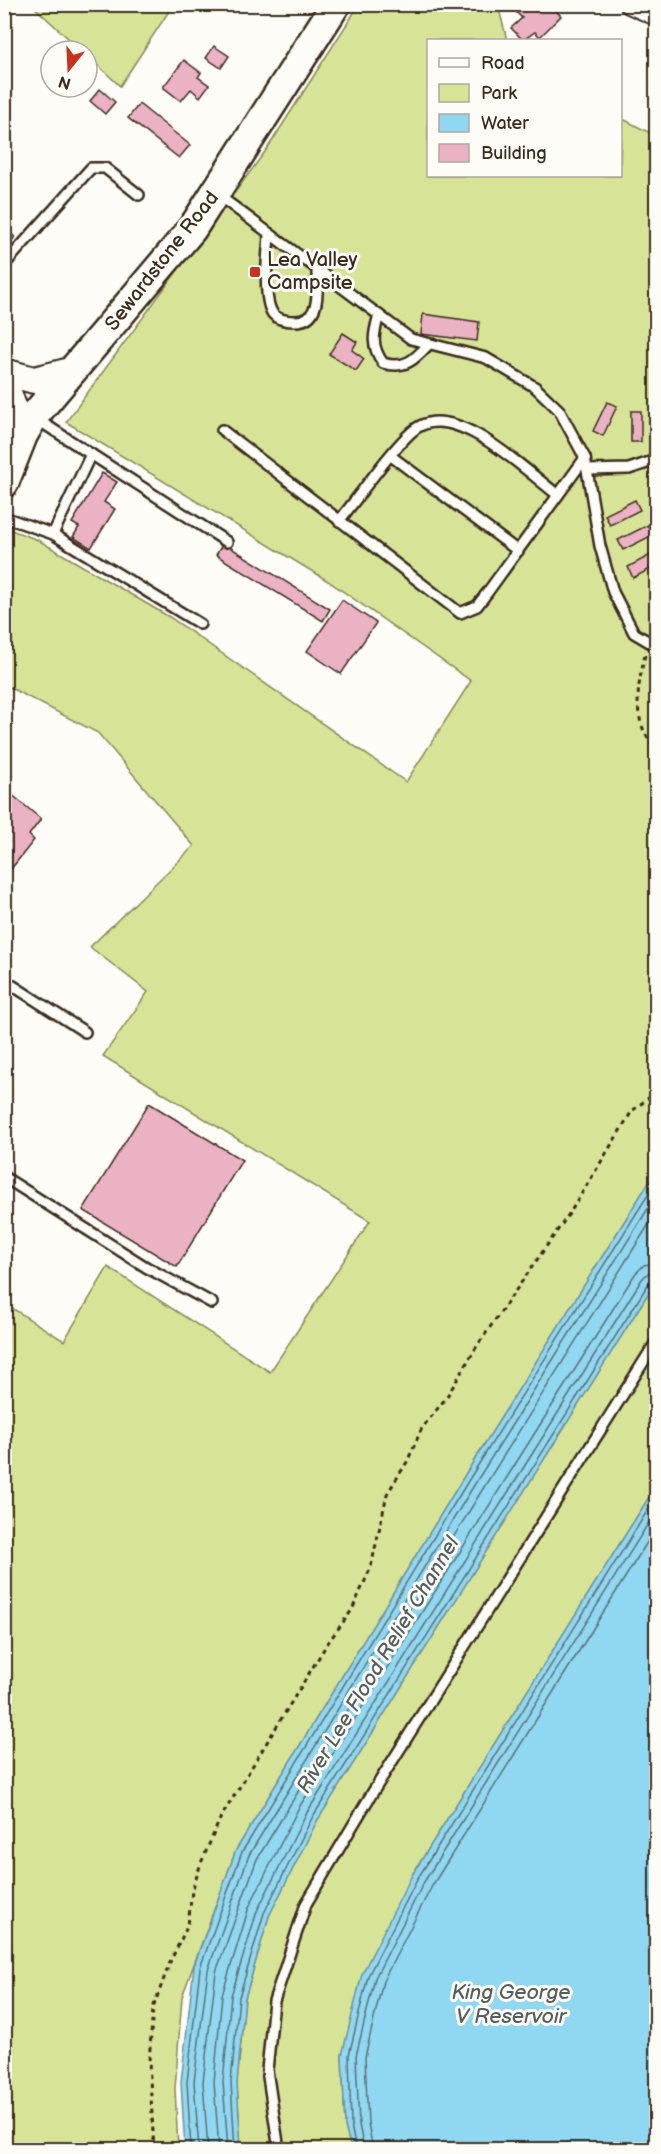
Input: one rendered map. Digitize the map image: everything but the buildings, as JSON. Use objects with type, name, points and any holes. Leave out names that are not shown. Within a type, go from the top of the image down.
[{"type":"main road","name":"Sewardstone Road","points":[[4,483],[28,426],[192,229],[336,4]]},
{"type":"street","points":[[629,4],[657,16]]},
{"type":"street","points":[[4,372],[34,380],[74,370]]},
{"type":"street","points":[[4,381],[28,426]]},
{"type":"lane","points":[[4,265],[91,168],[105,168],[139,195]]},
{"type":"lane","points":[[216,194],[411,339],[486,358],[535,387],[559,410],[585,458],[600,546],[613,592],[634,633],[652,644]]},
{"type":"lane","points":[[269,235],[268,286],[270,305],[274,315],[284,321],[301,322],[310,318],[316,309],[317,270]]},
{"type":"lane","points":[[379,315],[373,335],[373,347],[383,363],[394,366],[405,365],[429,344]]},
{"type":"lane","points":[[339,521],[417,427],[443,421],[463,427],[484,438],[558,495]]},
{"type":"lane","points":[[28,426],[90,454],[227,542]]},
{"type":"lane","points":[[222,430],[460,613],[477,606],[585,458]]},
{"type":"lane","points":[[53,534],[90,454]]},
{"type":"lane","points":[[391,456],[518,551]]},
{"type":"lane","points":[[587,470],[629,469],[657,460]]},
{"type":"lane","points":[[4,517],[53,534],[201,624]]},
{"type":"lane","points":[[4,980],[85,1032]]},
{"type":"lane","points":[[4,1177],[146,1267],[212,1303]]},
{"type":"lane","points":[[279,2150],[267,2070],[274,2001],[306,1904],[371,1795],[657,1342]]},
{"type":"path","points":[[652,644],[640,678],[637,715],[657,749]]},
{"type":"path","points":[[154,2150],[149,2061],[153,2008],[170,1962],[188,1925],[192,1891],[220,1819],[327,1644],[352,1610],[370,1567],[387,1494],[407,1462],[422,1428],[446,1398],[477,1346],[571,1212],[632,1111],[657,1092]]},
{"type":"green space","points":[[32,5],[173,5],[120,86],[99,66],[99,39],[69,39]]},
{"type":"green space","points":[[359,5],[498,5],[507,39],[427,39],[427,177],[622,177],[622,119],[654,135],[656,150],[656,1171],[465,1475],[236,1850],[182,1997],[175,2089],[178,2149],[5,2149],[4,1303],[64,1341],[108,1267],[270,1372],[370,1221],[103,1056],[148,992],[90,947],[194,846],[98,733],[5,685],[6,528],[38,540],[171,618],[406,782],[471,681],[328,581],[66,422],[267,149]]},
{"type":"green space","points":[[656,1281],[656,1486],[412,1875],[342,2055],[345,2126],[351,2149],[241,2150],[237,2083],[245,1998],[269,1916],[317,1821]]},
{"type":"water","name":"River Lee Flood Relief Channel","points":[[656,1171],[656,1281],[317,1821],[269,1916],[245,1998],[237,2083],[241,2149],[185,2149],[181,2082],[194,1966],[236,1850],[465,1475]]},
{"type":"water","name":"King George V Reservoir","points":[[656,1486],[656,2149],[351,2149],[345,2126],[342,2055],[362,1974],[412,1875]]},
{"type":"place","name":"Lea Valley Campsite","points":[[255,272]]}]
